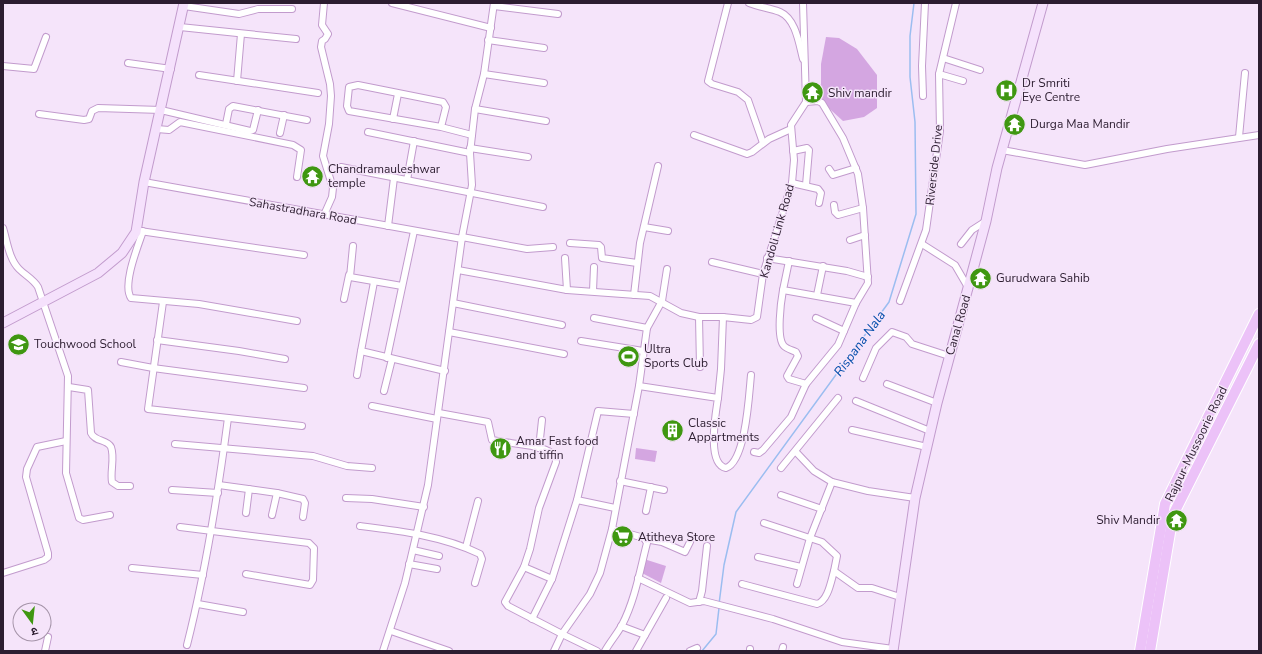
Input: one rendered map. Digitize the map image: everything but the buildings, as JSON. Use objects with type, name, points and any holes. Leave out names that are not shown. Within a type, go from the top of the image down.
[{"type":"main road","name":"Rajpur-Mussoorie Road","points":[[1140,651],[1165,504],[1259,314]]},
{"type":"main road","name":"Rajpur-Mussoorie Road","points":[[1150,651],[1173,515],[1259,344]]},
{"type":"street","points":[[324,3],[322,25],[328,34],[326,39],[322,42],[321,47],[332,96],[329,124],[322,149],[333,188],[332,198],[324,215]]},
{"type":"street","points":[[392,3],[491,28]]},
{"type":"street","points":[[728,3],[708,81],[712,84],[738,92],[748,100],[763,143]]},
{"type":"street","points":[[749,3],[780,12],[787,16],[795,32],[805,68]]},
{"type":"street","points":[[694,135],[747,154],[763,143],[791,129],[793,120],[806,102],[803,3]]},
{"type":"street","points":[[923,96],[922,66],[925,3]]},
{"type":"street","name":"Riverside Drive","points":[[900,301],[922,244],[929,212],[939,138],[939,74],[956,3]]},
{"type":"street","name":"Canal Road","points":[[893,650],[914,498],[936,403],[969,289],[1002,150],[1043,3]]},
{"type":"street","points":[[292,9],[261,8],[239,14],[232,14],[184,4],[171,69],[144,182],[139,231],[131,268],[128,293],[131,298],[135,299],[213,306],[297,321]]},
{"type":"street","points":[[383,651],[391,632],[424,507],[445,371],[462,238],[472,184],[470,150],[475,109],[484,74],[494,4],[558,14]]},
{"type":"street","points":[[180,27],[296,39]]},
{"type":"street","points":[[237,81],[241,34]]},
{"type":"street","points":[[3,66],[34,69],[46,38]]},
{"type":"street","points":[[488,40],[544,48]]},
{"type":"street","points":[[943,58],[980,70]]},
{"type":"street","points":[[128,63],[171,69]]},
{"type":"street","points":[[1240,137],[1245,73]]},
{"type":"street","points":[[484,74],[544,83]]},
{"type":"street","points":[[939,74],[963,80]]},
{"type":"street","points":[[199,75],[318,94]]},
{"type":"street","points":[[441,127],[446,108],[443,102],[358,85],[349,87],[346,106],[349,111],[441,127],[472,135]]},
{"type":"street","points":[[393,119],[398,94]]},
{"type":"street","points":[[754,452],[759,453],[763,450],[791,417],[806,384],[835,350],[856,303],[868,283],[863,208],[856,168],[843,138],[824,105],[818,101],[806,102]]},
{"type":"street","points":[[226,124],[231,107],[258,110],[307,120]]},
{"type":"street","points":[[39,114],[84,120],[89,119],[92,111],[98,108],[161,110],[252,130],[258,110]]},
{"type":"street","points":[[475,109],[546,121]]},
{"type":"street","points":[[280,133],[284,115]]},
{"type":"street","points":[[157,129],[169,130],[180,122],[293,145],[301,150],[297,177]]},
{"type":"street","name":"Kandoli Link Road","points":[[723,317],[755,319],[758,314],[763,274],[767,258],[792,183],[793,151],[791,129]]},
{"type":"street","points":[[368,132],[470,150],[528,157]]},
{"type":"street","points":[[1002,150],[1085,165],[1240,137],[1259,135]]},
{"type":"street","points":[[406,180],[414,141]]},
{"type":"street","points":[[793,151],[807,148],[809,150],[806,185]]},
{"type":"street","points":[[634,295],[637,263],[658,166]]},
{"type":"street","points":[[342,167],[470,194],[544,207]]},
{"type":"street","points":[[830,169],[833,175],[856,168]]},
{"type":"street","points":[[388,226],[394,178]]},
{"type":"street","name":"Sahastradhara Road","points":[[144,182],[414,231],[528,249],[552,248]]},
{"type":"street","points":[[792,183],[806,185],[820,191],[819,203]]},
{"type":"street","points":[[834,205],[835,212],[838,215],[863,208]]},
{"type":"street","points":[[961,244],[974,228],[986,221]]},
{"type":"street","points":[[644,227],[668,231]]},
{"type":"street","points":[[3,228],[10,253],[19,269],[33,280],[43,302],[65,364],[69,387],[66,441],[66,478],[79,518],[83,520],[110,515]]},
{"type":"street","points":[[139,231],[304,255]]},
{"type":"street","points":[[3,323],[98,273],[122,254],[139,231]]},
{"type":"street","points":[[384,391],[402,286],[414,231]]},
{"type":"street","points":[[850,240],[865,235]]},
{"type":"street","points":[[570,243],[599,245],[601,247],[602,258],[637,263]]},
{"type":"street","points":[[922,244],[955,265],[969,289]]},
{"type":"street","points":[[344,299],[353,246]]},
{"type":"street","points":[[565,258],[567,290]]},
{"type":"street","points":[[767,258],[823,266],[868,277]]},
{"type":"street","points":[[789,261],[779,318],[782,342],[785,347],[796,352],[798,356],[787,376],[806,384]]},
{"type":"street","points":[[712,262],[763,274]]},
{"type":"street","points":[[817,295],[823,266]]},
{"type":"street","points":[[594,267],[594,291]]},
{"type":"street","points":[[554,651],[562,634],[595,585],[612,529],[639,386],[647,328],[662,301],[667,269]]},
{"type":"street","points":[[458,270],[567,290],[654,297],[681,313],[699,317],[723,317],[721,370],[713,440],[721,465],[728,468],[733,462],[746,433],[751,375]]},
{"type":"street","points":[[349,275],[351,277],[374,282],[402,286]]},
{"type":"street","points":[[357,375],[374,282]]},
{"type":"street","points":[[783,290],[856,303]]},
{"type":"street","points":[[163,302],[147,407],[149,409],[302,426]]},
{"type":"street","points":[[453,303],[562,325]]},
{"type":"street","points":[[699,317],[700,367]]},
{"type":"street","points":[[594,318],[647,328]]},
{"type":"street","points":[[816,318],[844,331]]},
{"type":"street","points":[[449,332],[564,354]]},
{"type":"street","points":[[863,378],[876,348],[892,332],[906,337],[912,344],[949,356]]},
{"type":"street","points":[[157,340],[239,351],[285,360]]},
{"type":"street","points":[[581,341],[643,351]]},
{"type":"street","points":[[361,351],[445,371]]},
{"type":"street","points":[[122,362],[153,368],[304,388]]},
{"type":"street","points":[[887,384],[936,403]]},
{"type":"street","points":[[639,386],[718,398]]},
{"type":"street","points":[[69,387],[88,390],[91,433],[94,438],[106,442],[111,448],[112,482],[118,486],[130,486]]},
{"type":"street","points":[[781,468],[796,452],[838,398]]},
{"type":"street","points":[[856,401],[930,431]]},
{"type":"street","points":[[372,406],[488,422],[490,425],[491,438],[494,441],[539,448],[553,454],[556,462],[539,508],[533,540],[524,567],[505,602],[508,606],[532,619],[597,651]]},
{"type":"street","points":[[532,619],[552,579],[577,500],[598,411],[634,414]]},
{"type":"street","points":[[188,645],[198,604],[218,493],[228,418]]},
{"type":"street","points":[[539,448],[542,420]]},
{"type":"street","points":[[852,430],[927,447]]},
{"type":"street","points":[[3,573],[38,562],[48,557],[29,494],[26,475],[37,447],[66,441]]},
{"type":"street","points":[[175,444],[313,456],[347,466],[372,468]]},
{"type":"street","points":[[796,452],[814,470],[832,482],[868,491],[914,498]]},
{"type":"street","points":[[620,481],[664,490]]},
{"type":"street","points":[[797,584],[810,538],[832,482]]},
{"type":"street","points":[[218,485],[277,493],[304,500],[303,517]]},
{"type":"street","points":[[646,511],[651,487]]},
{"type":"street","points":[[246,513],[249,489]]},
{"type":"street","points":[[172,490],[218,493]]},
{"type":"street","points":[[272,515],[277,493]]},
{"type":"street","points":[[781,495],[822,509]]},
{"type":"street","points":[[346,498],[372,499],[424,507]]},
{"type":"street","points":[[577,500],[615,508]]},
{"type":"street","points":[[466,547],[478,501]]},
{"type":"street","points":[[742,584],[820,603],[825,598],[834,571],[836,554],[822,542],[764,523]]},
{"type":"street","points":[[360,526],[417,534],[466,547],[481,556],[475,582]]},
{"type":"street","points":[[180,527],[309,542],[314,548],[311,584],[246,574]]},
{"type":"street","points":[[612,529],[662,542],[685,552],[690,542]]},
{"type":"street","points":[[605,651],[621,626],[638,578],[647,543],[646,538]]},
{"type":"street","points":[[702,602],[706,546]]},
{"type":"street","points":[[413,550],[439,556]]},
{"type":"street","points":[[758,557],[801,567]]},
{"type":"street","points":[[409,564],[437,568]]},
{"type":"street","points":[[524,567],[552,579]]},
{"type":"street","points":[[132,568],[203,576]]},
{"type":"street","points":[[834,571],[858,588],[872,588],[900,597]]},
{"type":"street","points":[[638,578],[688,603],[702,602],[773,619],[842,642],[893,650]]},
{"type":"street","points":[[636,651],[666,598]]},
{"type":"street","points":[[198,604],[243,612]]},
{"type":"street","points":[[621,626],[645,635]]},
{"type":"street","points":[[391,632],[449,651]]},
{"type":"street","points":[[690,651],[697,648]]},
{"type":"shaded area","points":[[826,37],[839,38],[857,49],[877,75],[877,108],[864,117],[843,121],[821,101],[821,64]]},
{"type":"shaded area","points":[[636,448],[657,451],[655,462],[635,459]]},
{"type":"shaded area","points":[[644,559],[666,566],[661,583],[640,572]]},
{"type":"waterway","name":"Rispana Nala","points":[[719,604],[724,565],[736,512],[889,302],[916,214],[915,122],[910,77],[910,36],[914,3]]},
{"type":"waterway","name":"Rispana Nala","points":[[702,651],[716,634],[719,608]]},
{"type":"place","name":"Dr Smriti Eye Centre","points":[[1006,90]]},
{"type":"place","name":"Shiv mandir","points":[[813,93]]},
{"type":"place","name":"Durga Maa Mandir","points":[[1014,124]]},
{"type":"place","name":"Chandramauleshwar temple","points":[[312,176]]},
{"type":"place","name":"Gurudwara Sahib","points":[[981,278]]},
{"type":"place","name":"Touchwood School","points":[[19,344]]},
{"type":"place","name":"Ultra Sports Club","points":[[629,356]]},
{"type":"place","name":"Classic Appartments","points":[[673,430]]},
{"type":"place","name":"Amar Fast food and tiffin","points":[[501,448]]},
{"type":"place","name":"Shiv Mandir","points":[[1176,520]]},
{"type":"place","name":"Atitheya Store","points":[[623,537]]}]
